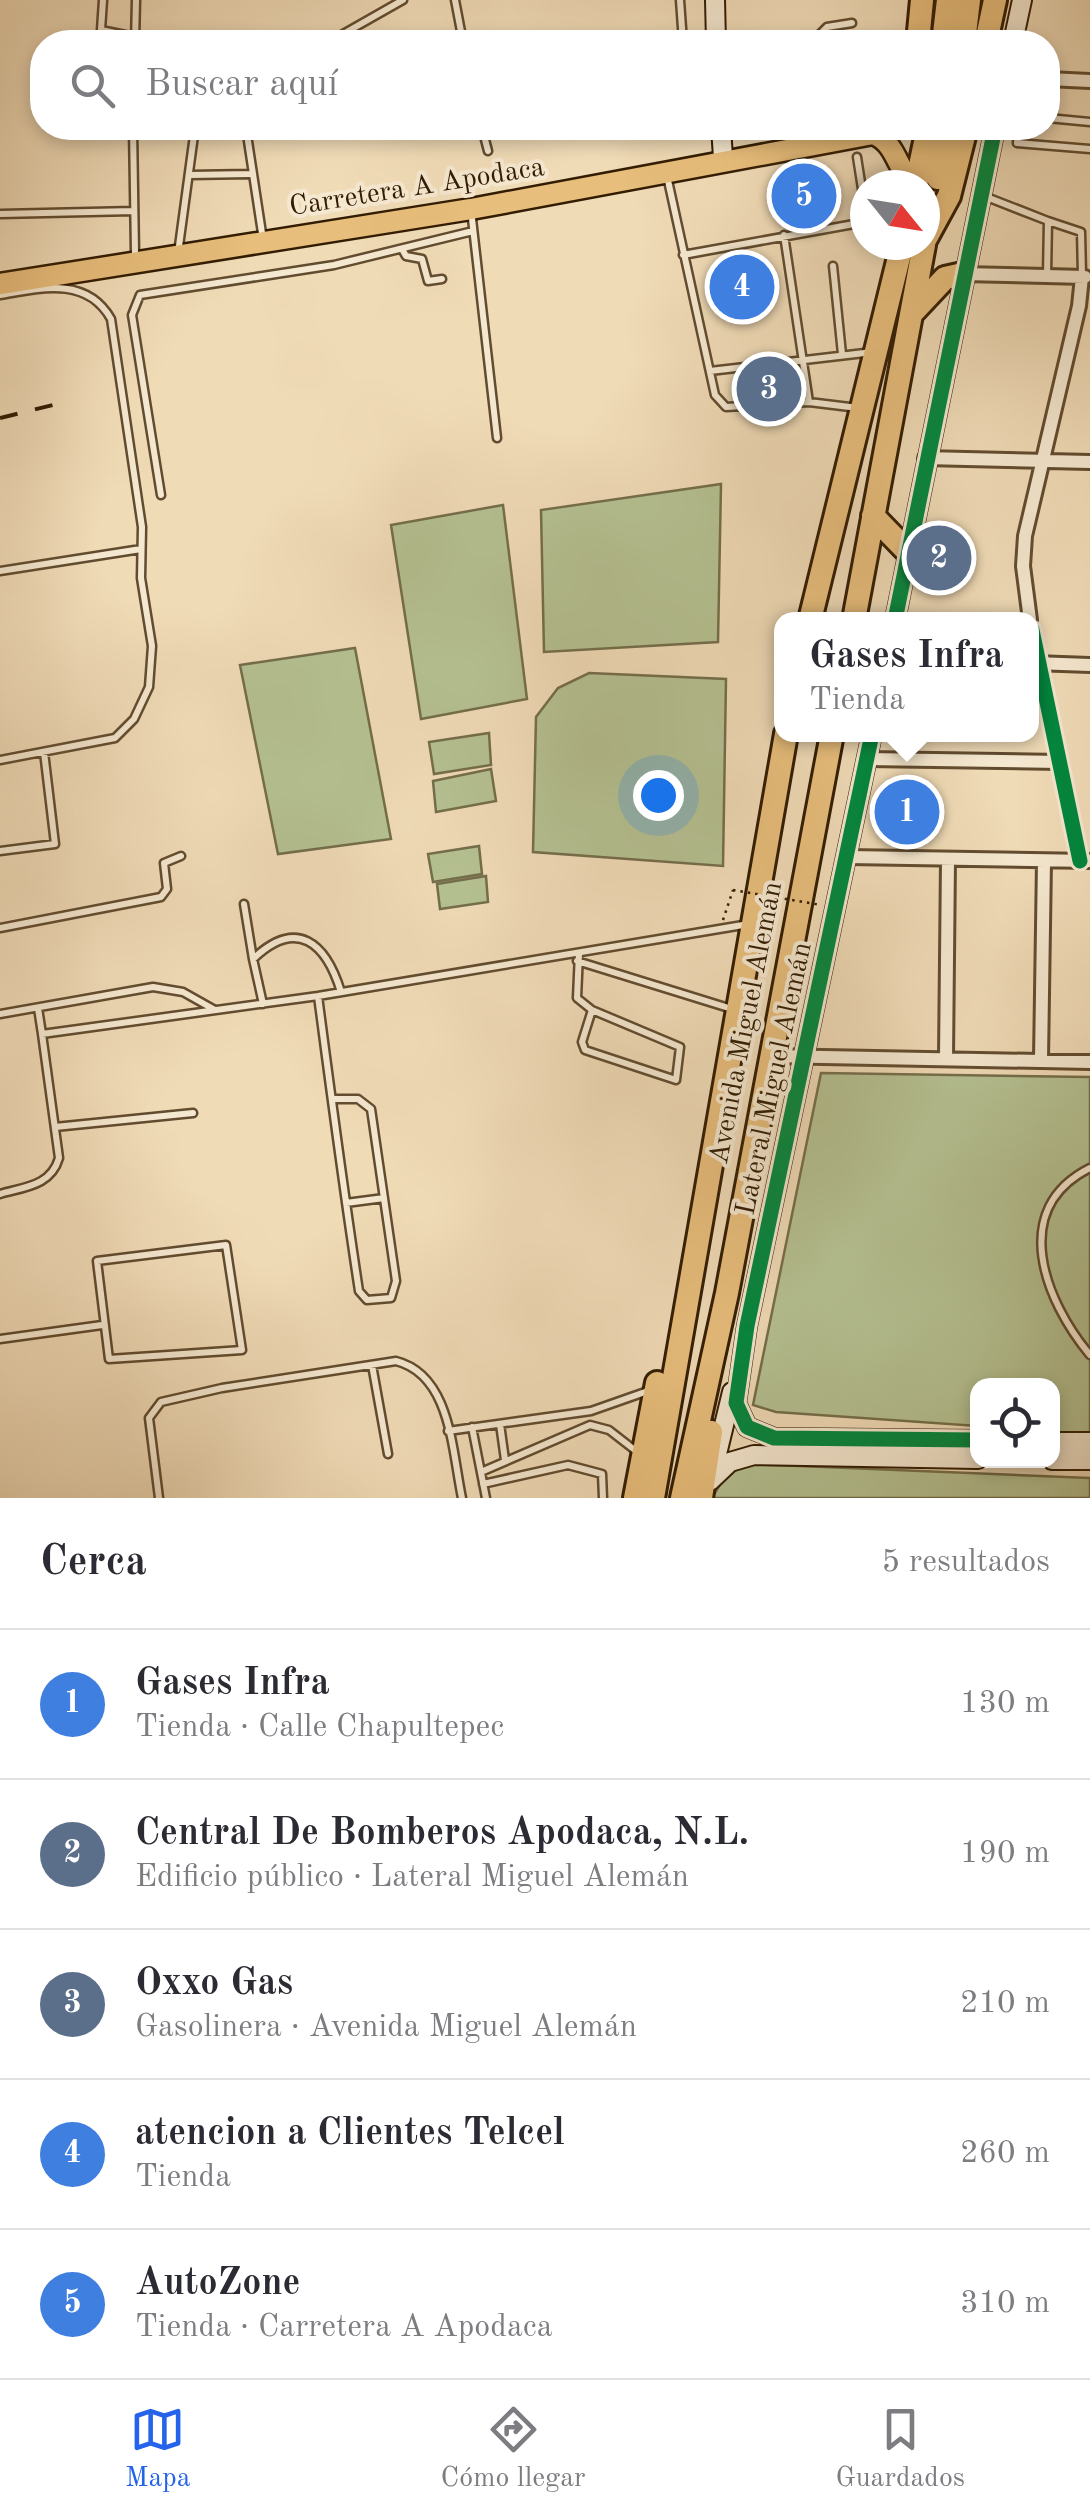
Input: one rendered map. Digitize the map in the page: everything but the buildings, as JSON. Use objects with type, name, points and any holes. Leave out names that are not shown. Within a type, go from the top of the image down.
[{"type":"highway","points":[[919,30],[922,0]]},
{"type":"highway","points":[[944,30],[948,0]]},
{"type":"highway","points":[[965,30],[969,0]]},
{"type":"highway","points":[[989,30],[995,0]]},
{"type":"highway","points":[[915,140],[921,160]]},
{"type":"highway","points":[[921,170],[925,140]]},
{"type":"highway","points":[[929,170],[943,140]]},
{"type":"highway","points":[[940,216],[963,140]]},
{"type":"highway","points":[[812,612],[898,260]]},
{"type":"highway","points":[[855,612],[922,260]]},
{"type":"highway","points":[[912,314],[945,278],[963,274]]},
{"type":"highway","points":[[873,516],[907,551]]},
{"type":"highway","name":"Avenida Miguel Alemán","points":[[652,1498],[734,1010],[784,742]]},
{"type":"highway","name":"Avenida Miguel Alemán","points":[[682,1498],[726,1293],[830,742]]},
{"type":"highway","points":[[635,1498],[661,1359],[690,1286]]},
{"type":"highway","points":[[705,1492],[721,1379],[726,1293]]},
{"type":"main road","points":[[666,170],[809,140]]},
{"type":"main road","points":[[0,275],[262,232],[471,204],[812,140]]},
{"type":"main road","points":[[883,140],[907,170]]},
{"type":"main road","name":"Carretera A Apodaca","points":[[0,284],[471,204]]},
{"type":"street","points":[[715,0],[716,30]]},
{"type":"street","points":[[1016,30],[1022,0]]},
{"type":"street","points":[[1060,80],[1090,81]]},
{"type":"street","points":[[722,140],[724,156]]},
{"type":"street","points":[[896,612],[992,140]]},
{"type":"street","points":[[963,274],[1086,277],[1025,536],[1023,566],[1029,612]]},
{"type":"street","points":[[925,458],[1090,462]]},
{"type":"street","points":[[1039,663],[1090,665]]},
{"type":"street","points":[[848,856],[1085,861],[1039,679]]},
{"type":"street","name":"Lateral Miguel Alemán","points":[[870,742],[748,1326],[736,1403],[740,1418],[752,1430],[774,1438],[970,1440]]},
{"type":"street","points":[[867,759],[1060,762]]},
{"type":"street","points":[[946,1057],[948,860]]},
{"type":"street","points":[[1042,1060],[1044,861]]},
{"type":"street","points":[[771,1056],[1090,1062]]},
{"type":"street","points":[[705,1492],[748,1326]]},
{"type":"street","points":[[1060,1442],[1090,1442]]},
{"type":"street","points":[[705,1492],[730,1462],[754,1454],[970,1458]]},
{"type":"street","points":[[1060,1460],[1090,1460]]},
{"type":"lane","points":[[101,30],[103,0]]},
{"type":"lane","points":[[135,30],[136,0]]},
{"type":"lane","points":[[350,30],[404,0]]},
{"type":"lane","points":[[456,0],[462,30]]},
{"type":"lane","points":[[680,0],[682,30]]},
{"type":"lane","points":[[824,30],[852,23]]},
{"type":"lane","points":[[1060,119],[1090,122]]},
{"type":"lane","points":[[133,140],[136,253]]},
{"type":"lane","points":[[179,246],[194,140]]},
{"type":"lane","points":[[247,140],[262,232]]},
{"type":"lane","points":[[485,140],[488,151]]},
{"type":"lane","points":[[1018,140],[1018,144],[1090,149]]},
{"type":"lane","points":[[857,157],[859,170]]},
{"type":"lane","points":[[666,170],[720,404],[738,407],[772,400],[860,408]]},
{"type":"lane","points":[[190,175],[250,174]]},
{"type":"lane","points":[[981,195],[1081,232],[1086,277]]},
{"type":"lane","points":[[471,204],[496,438]]},
{"type":"lane","points":[[0,214],[134,210]]},
{"type":"lane","points":[[1047,276],[1048,221]]},
{"type":"lane","points":[[684,255],[850,224]]},
{"type":"lane","points":[[161,494],[132,315],[140,295],[334,265],[474,231]]},
{"type":"lane","points":[[784,235],[810,402]]},
{"type":"lane","points":[[402,248],[406,256],[422,259],[428,281],[442,278]]},
{"type":"lane","points":[[834,266],[842,354]]},
{"type":"lane","points":[[0,295],[65,286],[89,296],[111,319],[134,465],[152,646],[149,688],[128,727],[115,738],[0,760]]},
{"type":"lane","points":[[710,370],[876,351]]},
{"type":"lane","points":[[764,362],[768,380]]},
{"type":"lane","points":[[0,571],[141,549]]},
{"type":"lane","points":[[0,851],[55,844],[44,752]]},
{"type":"lane","points":[[0,928],[162,897],[167,888],[164,863],[181,856]]},
{"type":"lane","points":[[244,904],[263,1004]]},
{"type":"lane","points":[[578,957],[750,924]]},
{"type":"lane","points":[[254,959],[270,944],[288,936],[305,940],[333,968],[341,992]]},
{"type":"lane","points":[[42,1034],[567,956],[734,1010]]},
{"type":"lane","points":[[578,957],[577,998],[592,1010],[680,1047],[676,1080],[584,1050],[582,1042],[592,1010]]},
{"type":"lane","points":[[0,1014],[164,987],[216,1010]]},
{"type":"lane","points":[[318,996],[332,1100],[346,1203],[359,1291],[367,1300],[391,1298],[396,1282],[370,1109],[358,1099],[332,1100]]},
{"type":"lane","points":[[0,1194],[38,1184],[56,1169],[55,1127],[38,1008]]},
{"type":"lane","points":[[55,1127],[193,1113]]},
{"type":"lane","points":[[1090,1168],[1061,1189],[1042,1232],[1041,1268],[1056,1308],[1090,1355]]},
{"type":"lane","points":[[346,1203],[384,1198]]},
{"type":"lane","points":[[226,1245],[242,1350],[109,1359],[102,1325],[97,1261],[226,1245]]},
{"type":"lane","points":[[0,1339],[102,1325]]},
{"type":"lane","points":[[159,1498],[149,1418],[161,1402],[222,1388],[396,1361],[418,1369],[436,1391],[462,1498]]},
{"type":"lane","points":[[372,1365],[388,1454]]},
{"type":"lane","points":[[448,1431],[591,1411],[630,1400],[657,1384]]},
{"type":"lane","points":[[590,1425],[591,1411]]},
{"type":"lane","points":[[500,1424],[505,1460]]},
{"type":"lane","points":[[481,1472],[590,1425],[622,1440],[642,1460]]},
{"type":"lane","points":[[472,1428],[486,1498]]},
{"type":"lane","points":[[483,1484],[582,1466],[602,1474],[603,1498]]},
{"type":"path","points":[[722,913],[734,890],[821,905]]},
{"type":"green space","points":[[721,484],[718,642],[544,652],[541,510]]},
{"type":"green space","points":[[503,505],[527,699],[421,719],[391,525]]},
{"type":"green space","points":[[355,648],[391,839],[278,854],[240,665]]},
{"type":"green space","points":[[589,673],[726,679],[723,866],[533,852],[536,717],[558,688]]},
{"type":"green space","points":[[489,733],[491,765],[434,774],[429,742]]},
{"type":"green space","points":[[491,769],[496,801],[436,812],[433,781]]},
{"type":"green space","points":[[479,846],[482,874],[433,882],[428,854]]},
{"type":"green space","points":[[486,876],[488,902],[440,909],[437,884]]},
{"type":"green space","points":[[821,1073],[1090,1077],[1090,1434],[1060,1432],[1060,1378],[970,1378],[970,1426],[776,1412],[753,1405]]},
{"type":"green space","points":[[748,1464],[1090,1478],[1090,1498],[712,1498],[725,1476]]},
{"type":"railway","points":[[0,418],[61,403]]},
{"type":"cycle path","points":[[897,612],[993,140]]},
{"type":"cycle path","points":[[1039,664],[1080,861]]},
{"type":"cycle path","points":[[870,742],[747,1326],[736,1403],[747,1427],[774,1438],[970,1440]]},
{"type":"place","name":"AutoZone","points":[[804,196]]},
{"type":"place","name":"atencion a Clientes Telcel","points":[[742,287]]},
{"type":"place","name":"Oxxo Gas","points":[[769,389]]},
{"type":"place","name":"Central De Bomberos Apodaca, N.L.","points":[[939,558]]},
{"type":"place","name":"Gases Infra","points":[[907,812]]}]
